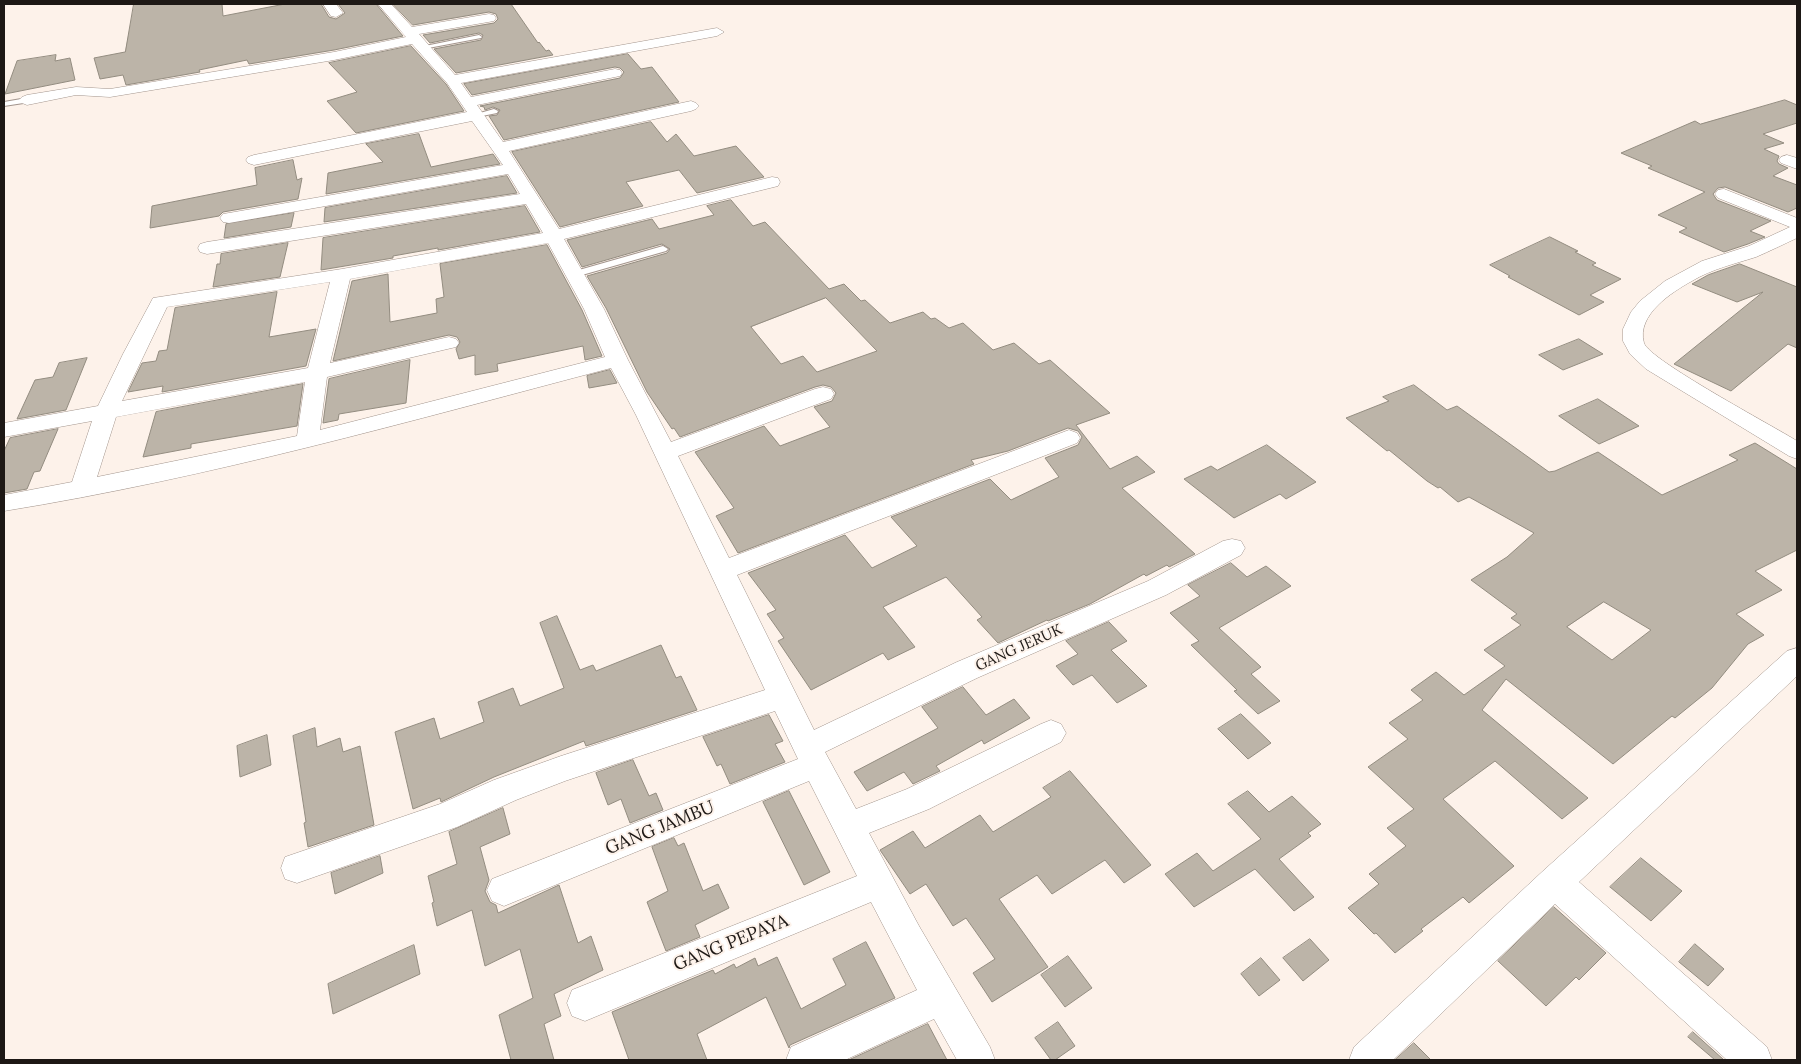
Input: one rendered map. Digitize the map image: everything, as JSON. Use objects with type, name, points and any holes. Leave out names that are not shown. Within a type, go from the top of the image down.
[{"type":"street","points":[[384,4],[480,109],[499,148],[554,236],[594,310],[811,756],[878,883],[977,1060]]},
{"type":"street","points":[[27,100],[76,91],[110,94],[342,54],[415,39],[489,18]]},
{"type":"street","points":[[452,80],[717,32]]},
{"type":"street","points":[[254,160],[480,109],[615,74]]},
{"type":"street","points":[[499,148],[691,106]]},
{"type":"street","points":[[229,218],[513,168]]},
{"type":"street","points":[[82,488],[107,410],[160,302],[342,275],[554,236],[772,182]]},
{"type":"street","points":[[1724,194],[1794,233]]},
{"type":"street","points":[[207,248],[531,198]]},
{"type":"street","points":[[1794,233],[1754,251],[1708,266],[1680,280],[1649,302],[1638,315],[1633,327],[1633,342],[1641,355],[1662,370],[1797,452]]},
{"type":"street","points":[[308,441],[310,406],[316,373],[342,275]]},
{"type":"street","points":[[4,430],[316,373],[449,343]]},
{"type":"street","points":[[4,503],[172,471],[308,441],[617,360]]},
{"type":"street","points":[[664,453],[823,394]]},
{"type":"street","points":[[722,571],[1069,438]]},
{"type":"street","name":"GANG JERUK","points":[[811,756],[968,670],[1157,588],[1232,548]]},
{"type":"street","points":[[1367,1060],[1554,882],[1797,659]]},
{"type":"street","points":[[296,868],[446,817],[506,790],[561,769],[782,697]]},
{"type":"street","points":[[848,827],[926,796],[1051,733]]},
{"type":"street","name":"GANG JAMBU","points":[[504,890],[811,756]]},
{"type":"street","points":[[1554,882],[1754,1060]]},
{"type":"street","name":"GANG PEPAYA","points":[[585,1003],[878,883]]},
{"type":"street","points":[[804,1060],[941,997]]},
{"type":"lane","points":[[415,39],[479,37]]},
{"type":"lane","points":[[4,104],[27,100]]},
{"type":"lane","points":[[575,274],[663,249]]},
{"type":"building","points":[[134,4],[222,4],[223,16],[285,4],[321,4],[329,17],[336,19],[345,13],[338,4],[376,4],[403,36],[249,64],[247,60],[199,70],[200,72],[126,85],[123,75],[100,79],[94,58],[125,52]]},
{"type":"building","points":[[393,4],[511,4],[538,43],[553,55],[456,73],[434,49],[481,40],[483,35],[479,33],[430,43],[423,35],[494,23],[498,19],[496,14],[489,12],[413,25]]},
{"type":"building","points":[[411,46],[446,84],[464,111],[356,133],[327,101],[357,92],[329,63]]},
{"type":"building","points":[[628,54],[641,69],[652,67],[679,102],[504,140],[489,116],[497,115],[500,110],[493,107],[485,110],[484,107],[480,106],[620,78],[624,72],[620,68],[615,67],[472,95],[464,84]]},
{"type":"building","points":[[56,55],[55,61],[70,58],[75,80],[5,94],[17,61]]},
{"type":"building","points":[[1785,100],[1797,105],[1797,123],[1763,134],[1784,143],[1764,149],[1779,156],[1777,161],[1779,164],[1788,168],[1773,176],[1797,185],[1797,208],[1788,212],[1725,187],[1718,188],[1713,194],[1717,200],[1771,221],[1750,231],[1765,237],[1724,252],[1679,232],[1687,228],[1658,215],[1705,192],[1648,168],[1652,166],[1621,153],[1695,121],[1700,124]]},
{"type":"building","points":[[651,122],[667,142],[676,134],[694,156],[736,146],[764,177],[697,193],[679,170],[626,182],[643,206],[560,227],[512,152]]},
{"type":"building","points":[[419,134],[431,167],[493,154],[500,164],[326,194],[328,173],[383,162],[366,144]]},
{"type":"building","points":[[293,160],[297,180],[302,178],[298,199],[223,212],[219,216],[150,228],[152,206],[257,185],[255,168]]},
{"type":"building","points":[[507,176],[517,193],[324,222],[325,208]]},
{"type":"building","points":[[731,200],[753,226],[765,222],[829,289],[844,284],[861,301],[865,300],[890,323],[923,312],[931,319],[935,318],[949,328],[963,323],[993,350],[1014,343],[1039,364],[1050,360],[1110,413],[1076,425],[1110,469],[1137,456],[1155,472],[1122,488],[1195,554],[1169,567],[1167,565],[1146,576],[1144,574],[1090,604],[1047,620],[998,643],[977,620],[982,617],[946,577],[883,607],[915,647],[888,660],[883,653],[811,690],[778,641],[784,638],[767,614],[776,610],[748,573],[845,535],[872,568],[917,546],[891,517],[990,479],[1011,500],[1059,477],[1045,458],[1078,445],[1082,437],[1078,431],[1068,428],[1008,451],[971,460],[974,464],[738,553],[716,516],[734,508],[695,452],[764,426],[780,446],[830,427],[814,407],[832,401],[836,393],[831,387],[823,385],[815,387],[680,437],[674,428],[672,429],[647,392],[606,308],[587,276],[667,253],[670,249],[662,244],[582,267],[567,240],[652,219],[659,229],[714,215],[707,206]],"holes":[[[826,298],[877,351],[817,372],[803,356],[781,364],[751,327]]]},
{"type":"building","points":[[525,206],[540,232],[438,250],[438,248],[393,256],[393,258],[321,270],[323,238]]},
{"type":"building","points":[[294,213],[291,227],[224,238],[226,224]]},
{"type":"building","points":[[1550,237],[1578,251],[1575,252],[1596,263],[1592,265],[1621,279],[1590,295],[1604,302],[1579,315],[1508,277],[1510,276],[1490,265]]},
{"type":"building","points":[[288,243],[280,277],[213,287],[217,264],[220,264],[221,254]]},
{"type":"building","points":[[547,245],[582,310],[602,356],[585,360],[583,346],[497,364],[498,371],[475,375],[475,355],[459,359],[456,349],[460,342],[457,337],[449,335],[333,361],[352,281],[388,274],[390,322],[437,313],[436,299],[444,297],[440,264]]},
{"type":"building","points":[[1740,264],[1797,287],[1797,348],[1788,344],[1731,391],[1674,364],[1763,292],[1737,302],[1692,284],[1708,275]]},
{"type":"building","points":[[277,292],[269,337],[316,329],[306,366],[162,392],[163,386],[128,392],[142,363],[156,361],[159,351],[167,350],[175,308]]},
{"type":"building","points":[[1579,339],[1603,354],[1563,370],[1539,355]]},
{"type":"building","points":[[87,358],[66,410],[17,419],[35,380],[53,377],[59,363]]},
{"type":"building","points":[[410,360],[406,403],[339,414],[338,420],[323,423],[329,379]]},
{"type":"building","points":[[610,370],[617,383],[589,388],[587,376]]},
{"type":"building","points":[[303,384],[297,426],[191,444],[191,448],[143,457],[156,412]]},
{"type":"building","points":[[1414,385],[1447,410],[1457,406],[1549,472],[1598,452],[1662,495],[1738,460],[1729,455],[1755,443],[1797,469],[1797,550],[1755,571],[1782,590],[1736,614],[1764,635],[1748,644],[1712,688],[1675,718],[1672,716],[1613,764],[1506,679],[1482,710],[1588,798],[1562,819],[1495,761],[1443,799],[1514,866],[1469,903],[1463,897],[1421,929],[1423,931],[1395,953],[1348,908],[1379,884],[1369,874],[1406,846],[1387,828],[1414,809],[1368,767],[1408,739],[1389,723],[1423,700],[1411,690],[1436,672],[1464,695],[1505,666],[1484,650],[1521,625],[1511,618],[1517,614],[1471,580],[1507,557],[1534,533],[1469,497],[1458,502],[1440,487],[1438,488],[1427,481],[1389,450],[1387,451],[1346,418],[1389,401],[1383,397]],"holes":[[[1604,602],[1651,630],[1612,660],[1567,627]]]},
{"type":"building","points":[[1598,399],[1639,426],[1599,444],[1559,416]]},
{"type":"building","points":[[58,429],[40,471],[34,472],[27,489],[4,493],[4,451],[10,438]]},
{"type":"building","points":[[1267,445],[1316,482],[1286,499],[1280,494],[1234,518],[1184,479],[1211,466],[1217,470]]},
{"type":"building","points":[[1231,563],[1247,577],[1266,566],[1291,586],[1219,628],[1261,667],[1251,674],[1280,701],[1258,714],[1234,691],[1237,690],[1191,645],[1199,641],[1170,613],[1200,596],[1188,585]]},
{"type":"building","points":[[557,616],[580,670],[593,665],[596,671],[661,645],[676,678],[681,676],[697,710],[586,746],[584,741],[494,777],[441,802],[440,798],[413,809],[395,732],[434,718],[440,739],[484,722],[478,702],[513,688],[520,706],[564,688],[540,623]]},
{"type":"building","points":[[1109,622],[1127,641],[1111,650],[1147,686],[1117,703],[1092,675],[1073,685],[1056,666],[1078,654],[1066,641]]},
{"type":"building","points":[[963,687],[986,715],[1014,699],[1030,718],[984,744],[982,740],[936,766],[940,771],[913,784],[904,772],[867,791],[854,772],[938,728],[922,707]]},
{"type":"building","points":[[1241,714],[1271,743],[1248,759],[1218,729]]},
{"type":"building","points":[[769,715],[783,741],[775,744],[785,762],[730,784],[721,764],[717,766],[703,737]]},
{"type":"building","points":[[315,728],[317,747],[340,738],[343,752],[360,746],[374,825],[308,847],[293,736]]},
{"type":"building","points":[[267,735],[271,765],[240,777],[237,746]]},
{"type":"building","points":[[633,760],[649,796],[656,793],[663,810],[630,823],[621,799],[608,805],[596,773]]},
{"type":"building","points":[[1070,771],[1151,865],[1124,883],[1105,860],[1052,894],[1037,875],[999,899],[1048,967],[992,1002],[973,973],[995,959],[966,918],[953,926],[926,884],[910,894],[880,850],[913,831],[925,848],[980,815],[993,832],[1051,797],[1043,788]]},
{"type":"building","points":[[789,791],[830,872],[804,885],[763,802]]},
{"type":"building","points":[[1248,791],[1269,812],[1292,796],[1321,824],[1308,833],[1311,836],[1279,859],[1314,897],[1294,911],[1255,869],[1194,907],[1165,874],[1197,853],[1213,871],[1261,839],[1228,804]]},
{"type":"building","points":[[503,808],[510,834],[480,847],[489,880],[485,891],[490,902],[496,905],[498,913],[559,885],[578,943],[591,936],[603,970],[554,994],[561,1016],[544,1024],[554,1060],[511,1060],[499,1015],[533,998],[520,949],[485,966],[472,910],[437,926],[432,903],[434,902],[428,876],[457,864],[449,832]]},
{"type":"building","points":[[674,838],[678,846],[684,843],[703,891],[718,884],[729,908],[695,925],[700,937],[666,951],[647,902],[668,891],[652,847]]},
{"type":"building","points":[[380,856],[383,873],[335,894],[331,873]]},
{"type":"building","points":[[1641,858],[1682,891],[1651,921],[1610,887]]},
{"type":"building","points":[[1554,907],[1606,953],[1579,980],[1576,977],[1546,1006],[1498,961]]},
{"type":"building","points":[[1310,939],[1329,960],[1303,981],[1283,958]]},
{"type":"building","points":[[866,942],[895,998],[790,1045],[789,1048],[766,997],[697,1034],[707,1060],[629,1060],[612,1012],[713,970],[715,974],[734,964],[736,968],[755,958],[758,966],[777,957],[801,1009],[846,985],[833,959]]},
{"type":"building","points":[[1695,944],[1724,969],[1708,986],[1679,962]]},
{"type":"building","points":[[414,945],[420,974],[333,1014],[328,984]]},
{"type":"building","points":[[1068,956],[1092,988],[1065,1007],[1041,975]]},
{"type":"building","points":[[1261,958],[1280,980],[1259,996],[1241,974]]},
{"type":"building","points":[[1058,1022],[1075,1046],[1055,1060],[1051,1060],[1035,1038]]},
{"type":"building","points":[[928,1024],[947,1060],[849,1060]]},
{"type":"building","points":[[1693,1032],[1724,1060],[1715,1060],[1688,1037]]},
{"type":"building","points":[[1414,1043],[1431,1060],[1395,1060]]}]
